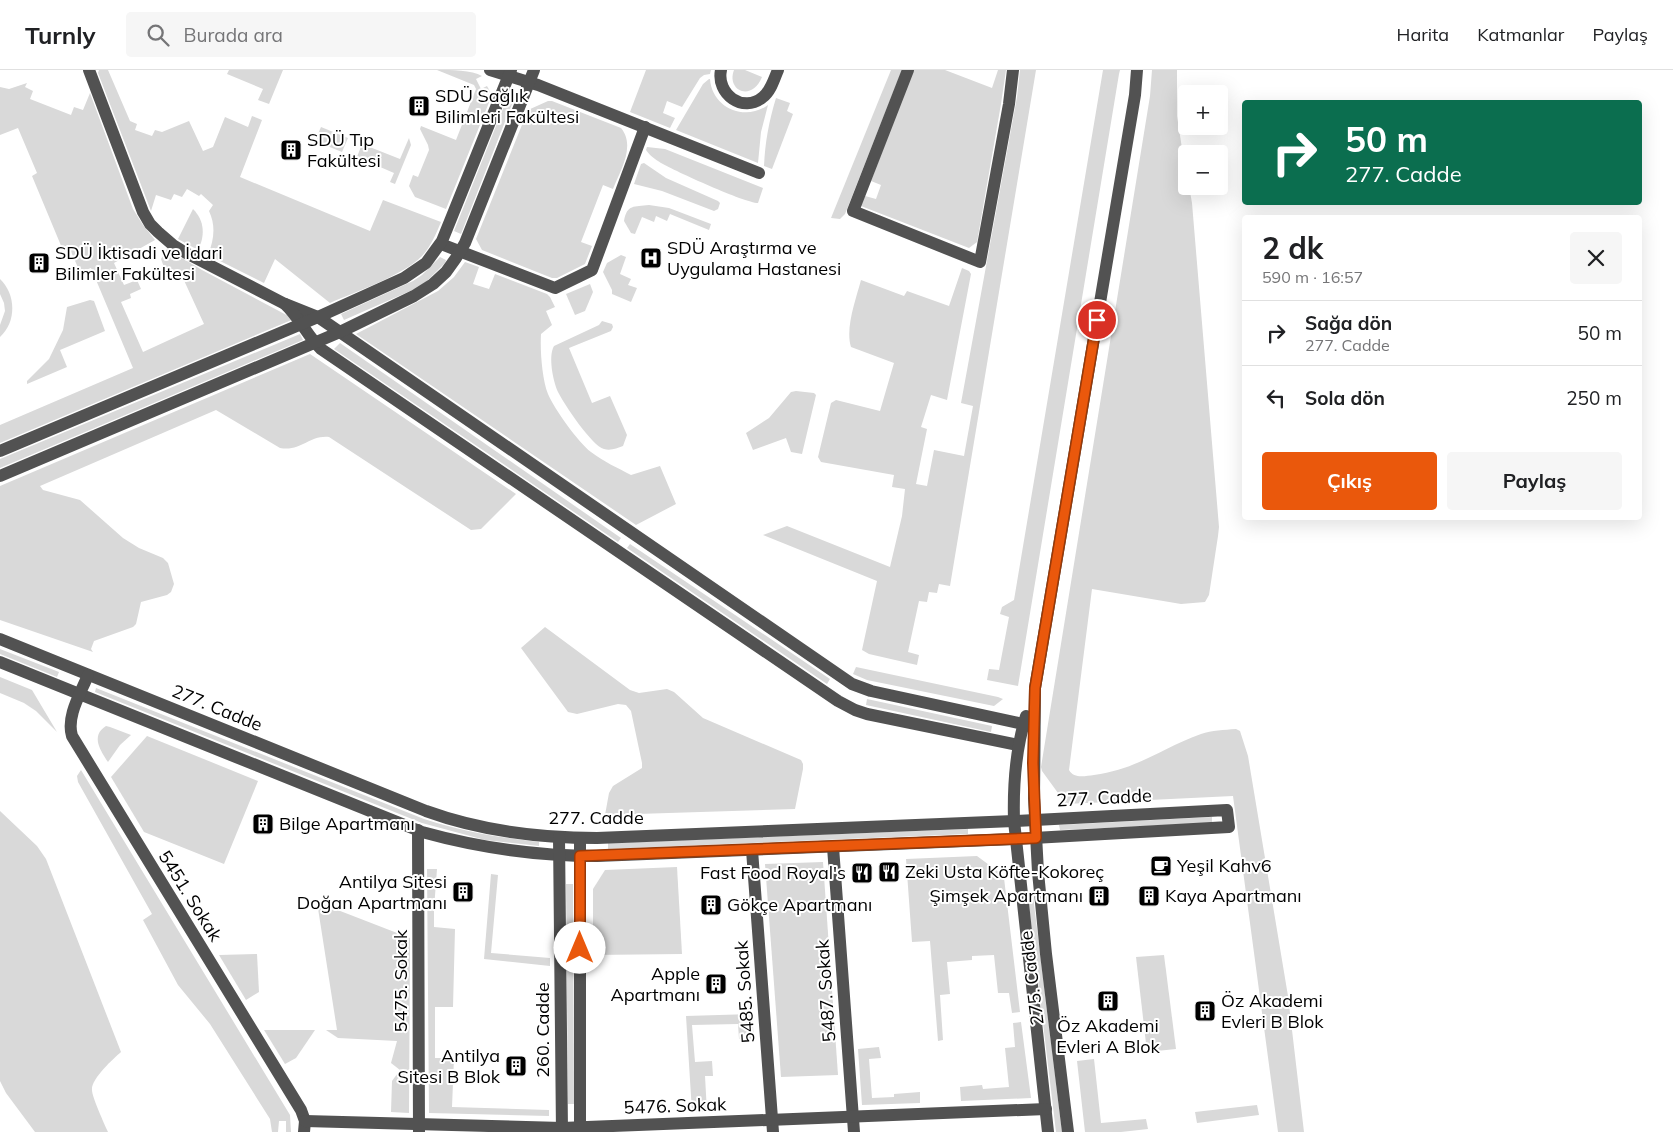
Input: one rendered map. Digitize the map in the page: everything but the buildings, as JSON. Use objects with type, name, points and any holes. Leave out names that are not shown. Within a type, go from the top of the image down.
[{"type":"street","points":[[89,70],[143,212],[150,224],[166,239],[186,253],[283,303],[318,317],[861,689],[1023,724]]},
{"type":"street","points":[[490,70],[531,76],[645,127],[759,173]]},
{"type":"street","points":[[721,70],[720,82],[726,94],[736,101],[744,103],[753,102],[764,96],[770,89],[778,70]]},
{"type":"street","points":[[908,70],[853,211],[980,262],[1009,104],[1013,70]]},
{"type":"street","points":[[1035,688],[1135,95],[1137,70]]},
{"type":"street","points":[[0,451],[302,324],[412,274],[430,260],[440,244],[510,73]]},
{"type":"street","points":[[0,476],[340,332],[428,287],[446,272],[460,252],[531,76]]},
{"type":"street","points":[[440,244],[555,288],[592,270],[645,127]]},
{"type":"street","points":[[283,303],[294,312],[314,343],[329,355],[838,701],[867,714],[1018,746]]},
{"type":"street","name":"277. Cadde","points":[[0,639],[446,818],[486,828],[580,838],[1014,821],[1227,810],[1229,827],[1016,839],[580,856],[560,856],[474,846],[418,830],[0,662]]},
{"type":"street","name":"5451. Sokak","points":[[88,675],[72,716],[70,726],[72,736],[301,1110],[304,1127]]},
{"type":"street","points":[[838,701],[844,679]]},
{"type":"street","name":"275. Cadde","points":[[1035,688],[1023,724],[1013,777],[1014,821],[1048,1132]]},
{"type":"street","name":"275. Cadde","points":[[1035,688],[1033,763],[1036,838],[1046,954],[1068,1132]]},
{"type":"street","name":"5475. Sokak","points":[[418,830],[419,1128]]},
{"type":"street","name":"260. Cadde","points":[[559,837],[562,1130]]},
{"type":"street","name":"260. Cadde","points":[[580,838],[580,1130]]},
{"type":"street","name":"5487. Sokak","points":[[833,847],[854,1132]]},
{"type":"street","name":"5485. Sokak","points":[[752,850],[772,1126]]},
{"type":"street","name":"5476. Sokak","points":[[304,1127],[580,1130],[772,1126],[853,1117],[1046,1109]]},
{"type":"shaded area","points":[[99,70],[108,70],[130,121],[137,124],[135,130],[152,136],[155,130],[162,132],[189,121],[203,151],[213,147],[225,117],[248,127],[252,116],[262,120],[240,177],[370,231],[383,200],[441,222],[433,240],[422,256],[404,270],[330,303],[275,259],[264,283],[208,255],[213,233],[213,222],[209,211],[213,205],[201,194],[199,196],[187,189],[182,197],[174,194],[171,200],[156,195],[151,211],[98,73]]},
{"type":"shaded area","points":[[229,70],[283,70],[269,104],[258,100],[263,89],[227,74]]},
{"type":"shaded area","points":[[437,70],[478,74],[482,76],[476,79],[481,89],[487,86],[492,95],[446,209],[415,197],[409,186],[413,175],[418,177],[429,150],[420,129],[421,126],[456,140],[476,89],[474,85]]},
{"type":"shaded area","points":[[646,70],[711,70],[710,74],[700,78],[682,107],[667,101],[663,113],[675,118],[670,128],[630,112]]},
{"type":"shaded area","points":[[734,70],[745,70],[762,77],[758,85],[752,89],[741,91],[737,88],[732,77]]},
{"type":"shaded area","points":[[891,70],[902,70],[845,214],[840,219],[831,218]]},
{"type":"shaded area","points":[[913,70],[945,70],[992,88],[998,70],[1006,70],[977,242],[969,248],[861,206],[865,196],[876,199],[881,185],[871,181]]},
{"type":"shaded area","points":[[1020,70],[1036,70],[950,586],[939,584],[937,593],[929,592],[927,602],[919,601],[908,652],[919,655],[917,665],[869,654],[862,650],[877,581],[763,535],[787,526],[890,567],[902,516],[905,489],[892,487],[894,475],[821,462],[818,457],[831,403],[836,400],[880,411],[894,363],[851,347],[850,322],[861,280],[904,296],[907,291],[949,306],[962,268],[971,274],[947,400],[931,395],[921,427],[927,429],[916,484],[927,486],[934,450],[964,456],[973,406],[961,403],[1017,97]]},
{"type":"shaded area","points":[[1103,70],[1120,70],[1018,686],[987,680],[989,669],[999,670],[1009,617],[1000,614],[1002,607],[1014,600]]},
{"type":"shaded area","points":[[1152,70],[1177,70],[1178,135],[1180,135],[1182,145],[1178,145],[1178,195],[1191,195],[1192,203],[1219,527],[1218,536],[1209,595],[1205,602],[1181,604],[1092,589],[1069,770],[1074,775],[1080,776],[1110,772],[1137,763],[1205,733],[1218,730],[1236,729],[1240,731],[1248,756],[1288,996],[1304,1132],[1278,1132],[1233,796],[1066,804],[1041,767],[1150,96]]},
{"type":"shaded area","points":[[709,79],[717,98],[731,109],[740,112],[750,112],[768,105],[761,132],[758,163],[676,130],[703,84]]},
{"type":"shaded area","points":[[27,83],[25,87],[33,91],[30,99],[71,115],[74,107],[83,110],[90,93],[133,209],[155,240],[114,263],[124,285],[137,280],[141,289],[130,294],[131,298],[121,302],[143,352],[204,324],[182,276],[169,281],[161,259],[167,249],[294,319],[0,443],[0,425],[133,368],[91,268],[80,272],[68,245],[62,248],[32,176],[37,173],[18,128],[0,135],[0,87],[9,89]]},
{"type":"shaded area","points":[[776,98],[790,103],[787,111],[793,114],[772,169],[764,166],[765,148]]},
{"type":"shaded area","points":[[506,101],[512,104],[461,234],[454,231]]},
{"type":"shaded area","points":[[548,101],[621,128],[627,143],[623,167],[613,189],[603,185],[581,242],[592,246],[585,264],[557,278],[552,278],[482,250],[476,239],[528,110]]},
{"type":"shaded area","points":[[321,127],[348,138],[342,152],[315,141]]},
{"type":"shaded area","points":[[409,138],[411,145],[395,184],[390,182],[394,173],[357,157],[362,144],[400,159]]},
{"type":"shaded area","points":[[647,147],[665,149],[763,188],[758,203],[725,192],[661,163],[651,156],[646,150]]},
{"type":"shaded area","points":[[644,163],[666,178],[718,201],[720,203],[718,209],[714,211],[662,191],[634,184],[641,164]]},
{"type":"shaded area","points":[[649,205],[669,208],[711,224],[709,230],[670,214],[667,221],[656,216],[654,222],[642,217],[635,234],[631,233],[624,221],[627,212],[635,206]]},
{"type":"shaded area","points":[[193,209],[200,218],[203,229],[198,250],[178,239]]},
{"type":"shaded area","points":[[621,255],[626,257],[620,274],[631,279],[628,285],[637,288],[631,302],[612,294],[612,290],[603,272],[607,263]]},
{"type":"shaded area","points":[[440,257],[446,260],[445,263],[426,282],[417,288],[344,320],[341,314],[413,281]]},
{"type":"shaded area","points":[[465,262],[479,267],[473,284],[489,289],[495,274],[547,294],[550,297],[555,307],[546,311],[552,325],[541,334],[541,356],[546,388],[556,408],[567,425],[586,447],[611,465],[631,475],[660,466],[676,504],[636,525],[356,334],[438,291],[454,277]]},
{"type":"shaded area","points":[[0,279],[12,300],[12,316],[6,331],[0,337],[0,325],[5,311],[0,294]]},
{"type":"shaded area","points":[[590,284],[593,292],[585,311],[575,315],[566,294]]},
{"type":"shaded area","points":[[90,300],[94,301],[105,331],[60,350],[67,367],[27,384],[27,381],[49,359],[63,330],[67,307]]},
{"type":"shaded area","points":[[602,321],[612,324],[611,331],[569,348],[592,403],[610,396],[627,435],[623,446],[609,450],[604,449],[593,441],[566,406],[556,387],[551,362],[554,346],[599,325]]},
{"type":"shaded area","points":[[300,334],[303,340],[0,468],[0,459]]},
{"type":"shaded area","points":[[340,343],[621,538],[618,542],[334,349]]},
{"type":"shaded area","points":[[310,354],[516,494],[481,529],[471,530],[329,437],[316,438],[294,448],[280,448],[216,410],[40,486],[43,490],[80,500],[123,538],[139,548],[163,558],[168,563],[174,584],[171,592],[167,595],[141,602],[136,624],[133,627],[94,641],[91,649],[93,652],[0,620],[0,486]]},
{"type":"shaded area","points":[[791,392],[814,393],[816,395],[802,454],[791,452],[786,438],[753,450],[746,433],[769,418]]},
{"type":"shaded area","points":[[630,544],[830,679],[827,684],[627,548]]},
{"type":"shaded area","points":[[545,627],[630,690],[639,693],[667,689],[674,692],[703,718],[801,760],[803,769],[795,809],[605,815],[609,793],[613,786],[642,768],[631,711],[626,705],[618,704],[577,714],[568,712],[521,648]]},
{"type":"shaded area","points":[[0,649],[59,672],[57,677],[0,654]]},
{"type":"shaded area","points":[[856,667],[1003,699],[994,706],[867,680],[853,674]]},
{"type":"shaded area","points":[[0,677],[32,690],[57,732],[36,711],[24,703],[0,693]]},
{"type":"shaded area","points":[[96,688],[424,819],[481,834],[539,842],[539,846],[485,840],[422,823],[95,692]]},
{"type":"shaded area","points":[[867,699],[992,726],[991,732],[866,705]]},
{"type":"shaded area","points":[[106,726],[131,735],[120,745],[108,762],[98,744],[99,734]]},
{"type":"shaded area","points":[[147,736],[258,781],[224,864],[144,832],[111,777]]},
{"type":"shaded area","points":[[81,770],[290,1115],[291,1132],[286,1132],[286,1121],[279,1121],[278,1132],[272,1132],[270,1119],[210,1024],[178,985],[143,920],[152,914],[78,782],[77,776]]},
{"type":"shaded area","points":[[0,811],[37,846],[46,859],[121,1052],[95,1080],[92,1090],[98,1110],[108,1132],[35,1132],[6,1093],[0,1081]]},
{"type":"shaded area","points":[[1212,817],[1212,823],[1060,830],[1059,825]]},
{"type":"shaded area","points":[[968,829],[968,834],[608,849],[608,843]]},
{"type":"shaded area","points":[[977,856],[1004,878],[1020,1012],[1012,1013],[1009,993],[998,993],[994,955],[972,956],[972,960],[947,962],[950,994],[940,995],[943,1040],[938,1041],[930,941],[912,942],[906,859]]},
{"type":"shaded area","points":[[823,862],[838,1075],[781,1077],[765,864]]},
{"type":"shaded area","points":[[677,867],[682,954],[593,955],[593,889],[605,870]]},
{"type":"shaded area","points":[[427,869],[437,869],[434,927],[455,929],[453,1007],[435,1007],[435,1058],[454,1058],[452,1107],[549,1110],[549,1116],[429,1113]]},
{"type":"shaded area","points":[[491,874],[498,875],[491,953],[550,958],[550,966],[484,959]]},
{"type":"shaded area","points":[[566,884],[573,884],[574,1104],[568,1104]]},
{"type":"shaded area","points":[[1033,896],[1062,1132],[1056,1132],[1028,897]]},
{"type":"shaded area","points":[[317,902],[410,938],[409,1113],[391,1112],[392,1081],[400,1070],[391,1063],[397,1041],[338,1038],[326,1030],[337,1030]]},
{"type":"shaded area","points":[[257,954],[259,992],[246,1000],[219,955]]},
{"type":"shaded area","points":[[1164,955],[1176,1049],[1147,1052],[1136,957]]},
{"type":"shaded area","points":[[752,1014],[754,1039],[739,1039],[738,1024],[692,1025],[695,1062],[712,1061],[713,1076],[705,1076],[707,1112],[692,1112],[686,1016]]},
{"type":"shaded area","points":[[1021,1022],[1031,1098],[961,1101],[960,1087],[982,1085],[983,1089],[1009,1087],[1005,1048],[1015,1047],[1013,1023]]},
{"type":"shaded area","points":[[264,1030],[315,1030],[296,1058],[285,1064]]},
{"type":"shaded area","points":[[879,1047],[881,1058],[869,1059],[872,1098],[894,1097],[894,1094],[920,1092],[920,1103],[862,1105],[858,1049]]},
{"type":"shaded area","points":[[1094,1059],[1101,1123],[1146,1119],[1148,1129],[1121,1132],[1085,1132],[1077,1061]]},
{"type":"shaded area","points":[[1257,1105],[1259,1115],[1197,1123],[1195,1112]]},
{"type":"place","name":"SDÜ Sağlık Bilimleri Fakültesi","points":[[419,106]]},
{"type":"place","name":"SDÜ Tıp Fakültesi","points":[[291,150]]},
{"type":"place","name":"SDÜ Araştırma ve Uygulama Hastanesi","points":[[651,258]]},
{"type":"place","name":"SDÜ İktisadi ve İdari Bilimler Fakültesi","points":[[39,263]]},
{"type":"place","name":"Bilge Apartmanı","points":[[263,824]]},
{"type":"place","name":"Yeşil Kahv6","points":[[1161,866]]},
{"type":"place","name":"Zeki Usta Köfte-Kokoreç","points":[[889,872]]},
{"type":"place","name":"Fast Food Royal's","points":[[862,873]]},
{"type":"place","name":"Antilya Sitesi Doğan Apartmanı","points":[[463,892]]},
{"type":"place","name":"Şimşek Apartmanı","points":[[1099,896]]},
{"type":"place","name":"Kaya Apartmanı","points":[[1149,896]]},
{"type":"place","name":"Gökçe Apartmanı","points":[[711,905]]},
{"type":"place","name":"Apple Apartmanı","points":[[716,984]]},
{"type":"place","name":"Öz Akademi Evleri A Blok","points":[[1108,1001]]},
{"type":"place","name":"Öz Akademi Evleri B Blok","points":[[1205,1011]]},
{"type":"place","name":"Antilya Sitesi B Blok","points":[[516,1066]]},
{"type":"route","points":[[580,948],[580,856],[1036,838],[1033,763],[1035,688],[1097,320]]}]
